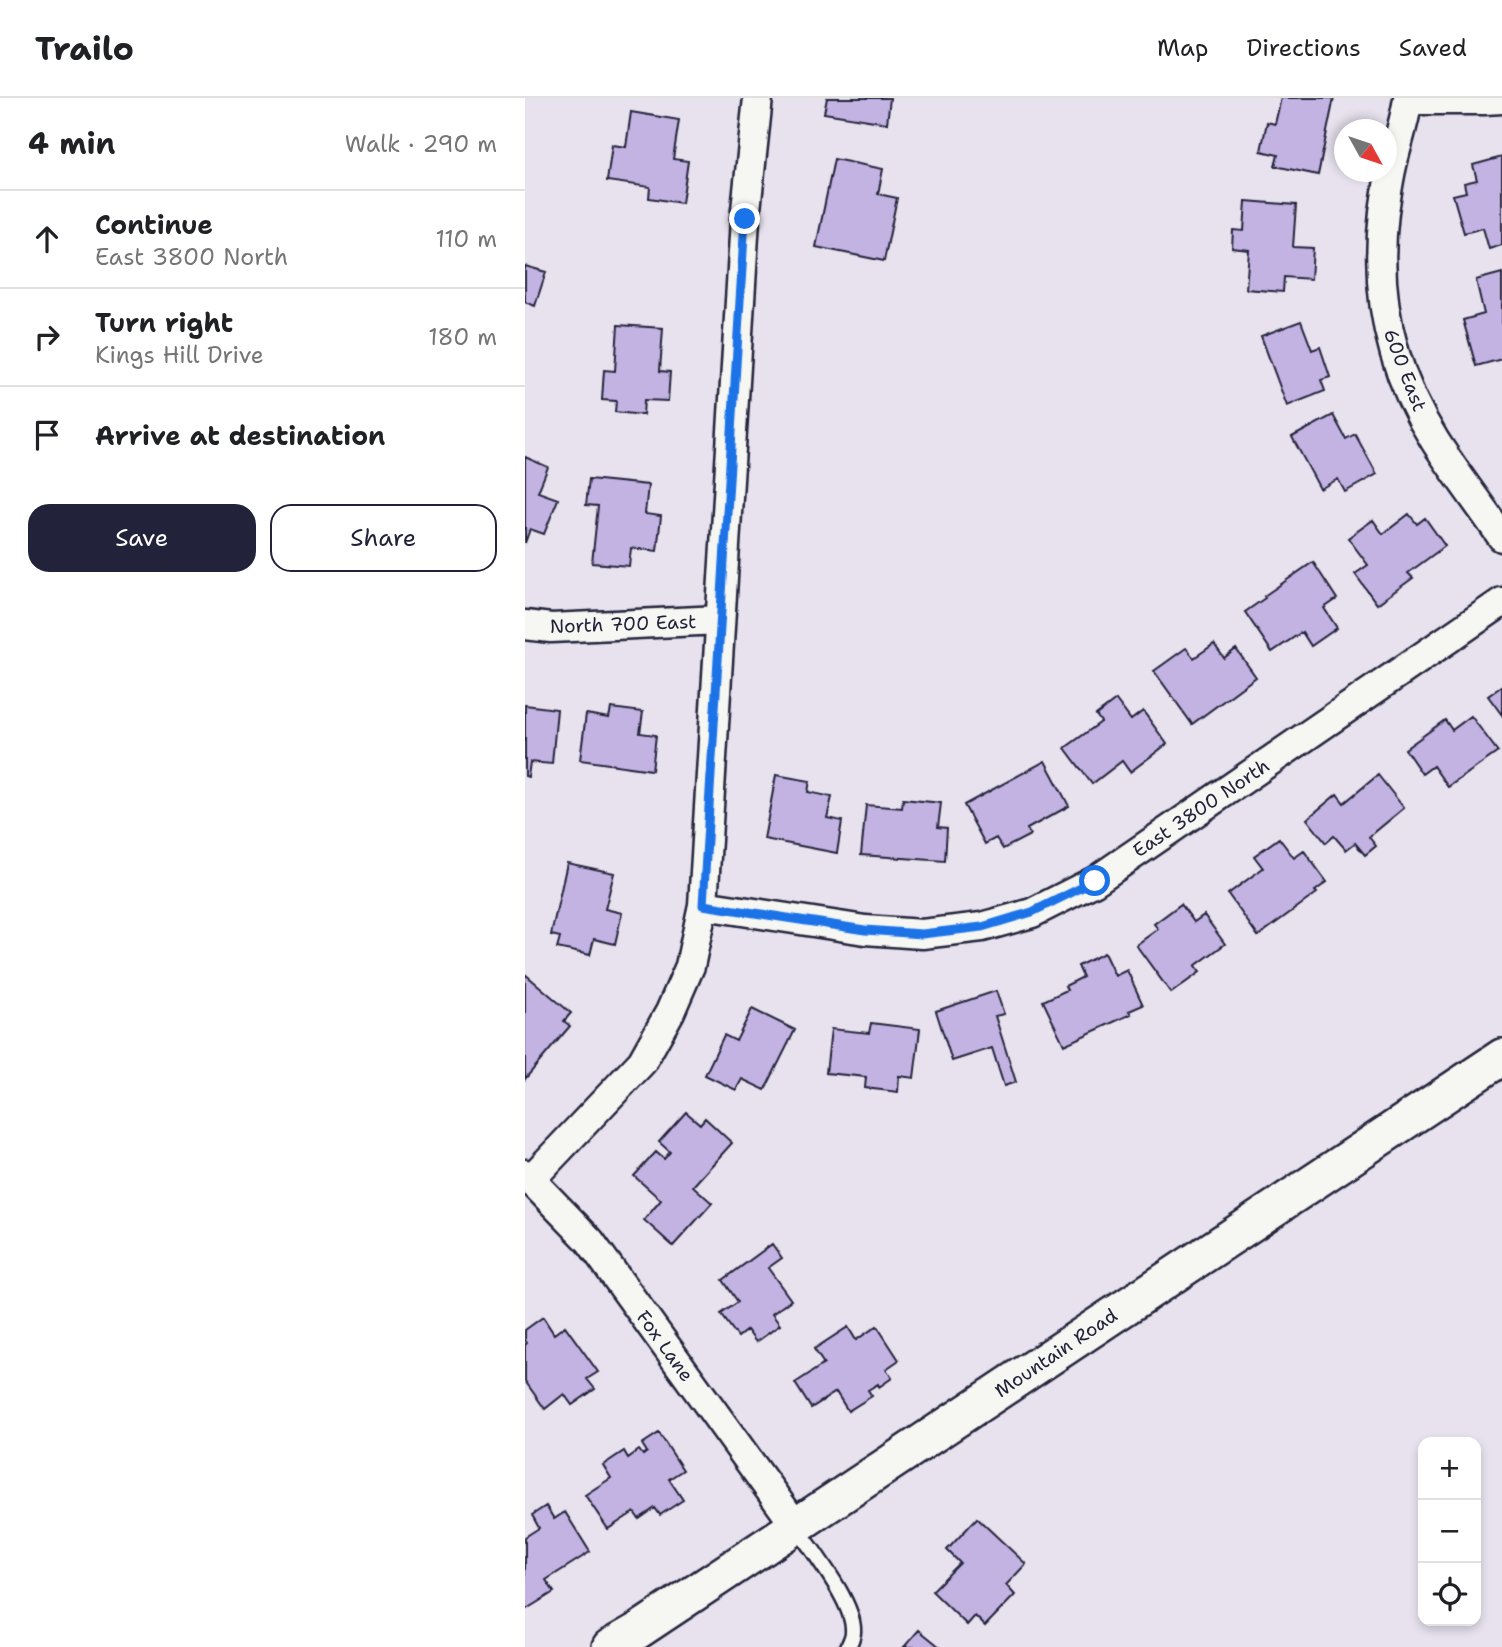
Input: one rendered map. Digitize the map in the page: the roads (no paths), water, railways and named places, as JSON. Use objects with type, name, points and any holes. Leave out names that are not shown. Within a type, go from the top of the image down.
[{"type":"street","points":[[528,1177],[642,1062],[670,1012],[690,966],[703,905],[745,219],[758,98]]},
{"type":"street","points":[[1408,99],[1502,99]]},
{"type":"street","name":"600 East","points":[[1408,99],[1390,174],[1384,214],[1381,255],[1388,333],[1399,368],[1435,440],[1502,537]]},
{"type":"street","name":"East 3800 North","points":[[703,905],[865,930],[922,934],[982,927],[1032,912],[1095,881],[1502,602]]},
{"type":"street","name":"North 700 East","points":[[525,625],[551,628],[720,620]]},
{"type":"street","name":"Mountain Road","points":[[610,1647],[1502,1057]]},
{"type":"street","name":"Fox Lane","points":[[528,1177],[590,1241],[796,1526]]},
{"type":"lane","points":[[796,1526],[846,1602],[852,1618],[853,1634],[848,1647]]}]
